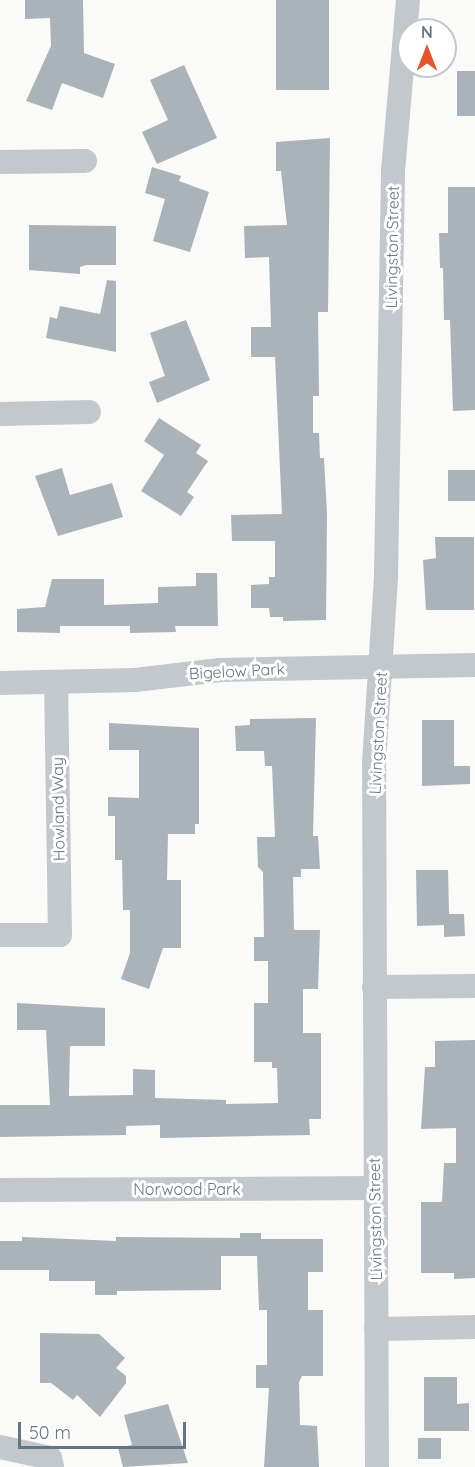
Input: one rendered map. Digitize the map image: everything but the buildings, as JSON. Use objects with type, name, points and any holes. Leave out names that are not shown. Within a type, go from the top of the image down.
[{"type":"street","name":"Livingston Street","points":[[377,1467],[374,763],[381,666],[393,171],[408,0]]},
{"type":"street","points":[[0,162],[85,161]]},
{"type":"street","points":[[0,414],[89,412]]},
{"type":"street","name":"Bigelow Park","points":[[0,683],[135,680],[220,670],[475,665]]},
{"type":"street","name":"Howland Way","points":[[0,935],[60,935],[56,683]]},
{"type":"street","points":[[374,987],[475,986]]},
{"type":"street","name":"Norwood Park","points":[[0,1190],[375,1188]]},
{"type":"street","points":[[376,1329],[475,1327]]},
{"type":"street","points":[[0,1447],[51,1462]]}]
